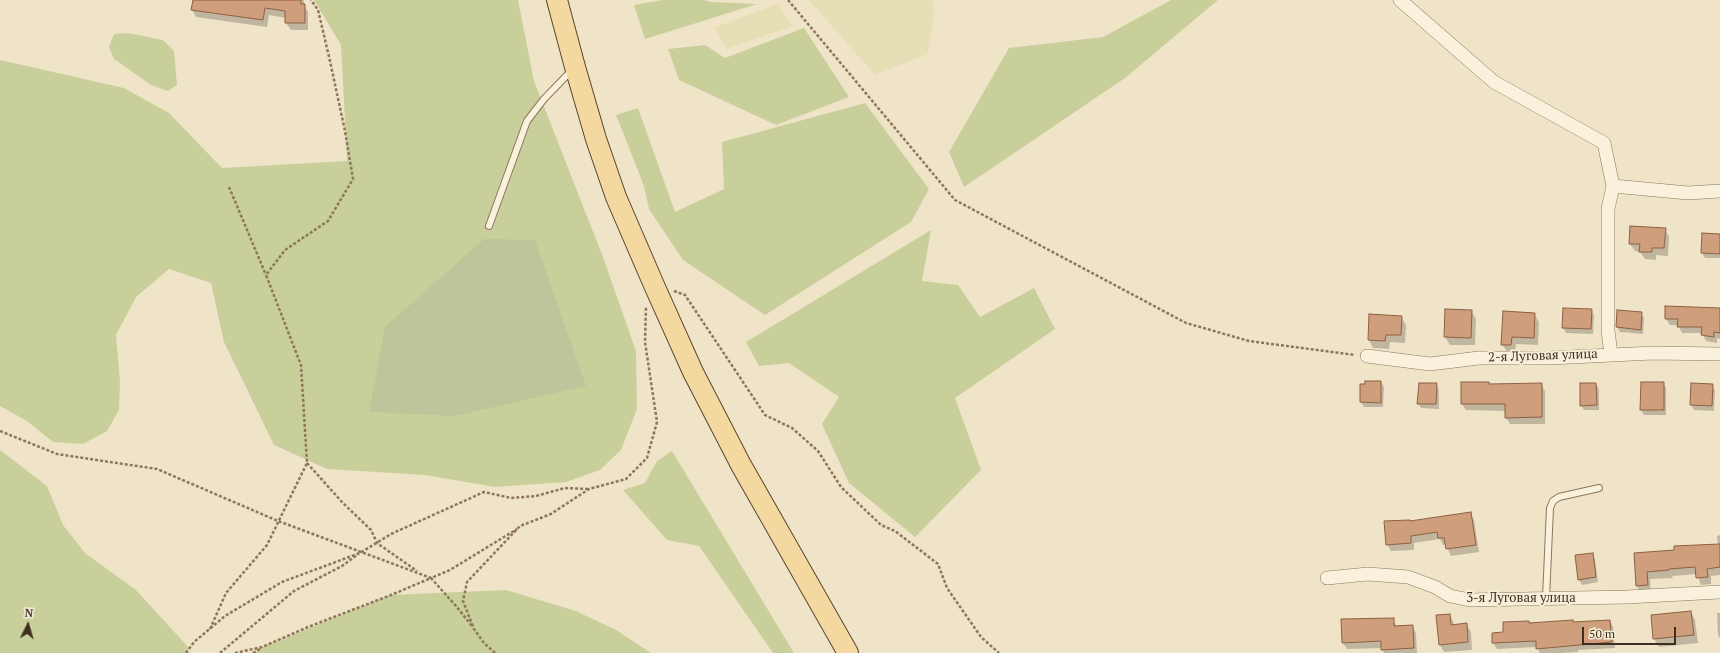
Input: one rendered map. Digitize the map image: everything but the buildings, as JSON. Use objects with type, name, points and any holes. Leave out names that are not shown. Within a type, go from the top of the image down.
[{"type":"main road","points":[[557,0],[596,139],[616,197],[654,285],[693,372],[734,451],[848,653]]},
{"type":"street","points":[[1400,0],[1494,82],[1604,143],[1613,186],[1608,209],[1608,331],[1611,354]]},
{"type":"street","points":[[1613,186],[1688,193],[1720,191]]},
{"type":"street","name":"2-я Луговая улица","points":[[1367,356],[1430,364],[1479,358],[1550,358],[1653,353],[1720,354]]},
{"type":"street","name":"3-я Луговая улица","points":[[1327,578],[1368,574],[1408,576],[1435,587],[1450,596],[1470,600],[1627,597],[1720,592]]},
{"type":"lane","points":[[489,226],[527,121],[544,99],[575,67]]},
{"type":"lane","points":[[1546,598],[1550,508],[1553,501],[1559,497],[1600,488]]},
{"type":"path","points":[[266,275],[285,250],[328,221],[353,179],[345,131],[330,61],[318,10],[311,0]]},
{"type":"path","points":[[788,0],[955,200],[1186,323],[1249,341],[1367,356]]},
{"type":"path","points":[[210,629],[226,592],[267,545],[307,463],[301,365],[230,187]]},
{"type":"path","points":[[220,653],[294,591],[342,566],[391,534],[484,492],[511,498],[536,496],[565,488],[588,489],[626,479],[647,458],[657,422],[645,342],[645,308],[654,285],[685,295],[765,415],[792,428],[818,451],[841,487],[881,525],[895,531],[938,564],[947,588],[981,636],[999,653]]},
{"type":"path","points":[[0,431],[57,454],[157,469],[278,521],[360,553],[420,572]]},
{"type":"path","points":[[307,463],[342,502],[371,530],[377,543],[431,578],[456,606],[484,643],[495,653]]},
{"type":"path","points":[[236,653],[262,647],[450,570],[520,526],[551,514],[588,489]]},
{"type":"path","points":[[484,643],[474,628],[463,601],[467,582],[520,526]]},
{"type":"path","points":[[186,653],[194,642],[225,616],[282,582],[360,553]]},
{"type":"path","points":[[254,653],[262,647]]},
{"type":"shaded area","points":[[809,0],[932,0],[934,12],[928,54],[875,75]]},
{"type":"shaded area","points":[[778,4],[793,26],[726,49],[715,27]]},
{"type":"green space","points":[[314,0],[518,0],[534,81],[603,257],[636,351],[637,409],[621,450],[600,470],[566,482],[495,487],[425,475],[327,469],[274,445],[224,342],[211,283],[169,269],[136,297],[116,335],[120,381],[119,410],[107,431],[83,444],[53,442],[27,421],[0,406],[0,60],[124,88],[169,113],[222,168],[347,161],[341,45]]},
{"type":"green space","points":[[663,0],[704,0],[711,2],[757,4],[645,39],[634,5]]},
{"type":"green space","points":[[1171,0],[1218,0],[1125,78],[964,187],[949,152],[1009,48],[1103,37]]},
{"type":"green space","points":[[804,28],[849,97],[776,125],[679,80],[668,49],[705,45],[725,58]]},
{"type":"green space","points":[[128,33],[163,40],[174,51],[177,85],[168,91],[151,85],[114,59],[109,47],[114,34]]},
{"type":"green space","points":[[865,103],[929,189],[911,222],[765,315],[683,260],[649,209],[644,186],[616,115],[638,108],[675,212],[724,189],[722,142]]},
{"type":"green space","points":[[931,230],[922,281],[958,285],[980,317],[1034,288],[1055,329],[955,398],[981,470],[915,537],[849,483],[822,424],[839,397],[789,363],[759,366],[746,342]]},
{"type":"green space","points":[[484,239],[535,240],[586,386],[455,416],[369,412],[385,327]]},
{"type":"green space","points":[[0,450],[47,486],[63,525],[85,553],[136,590],[189,648],[186,653],[0,653]]},
{"type":"green space","points":[[672,451],[794,653],[773,653],[699,546],[667,540],[623,490],[645,483],[657,461]]},
{"type":"green space","points":[[506,590],[576,611],[616,630],[651,653],[253,653],[262,647],[391,595]]}]
